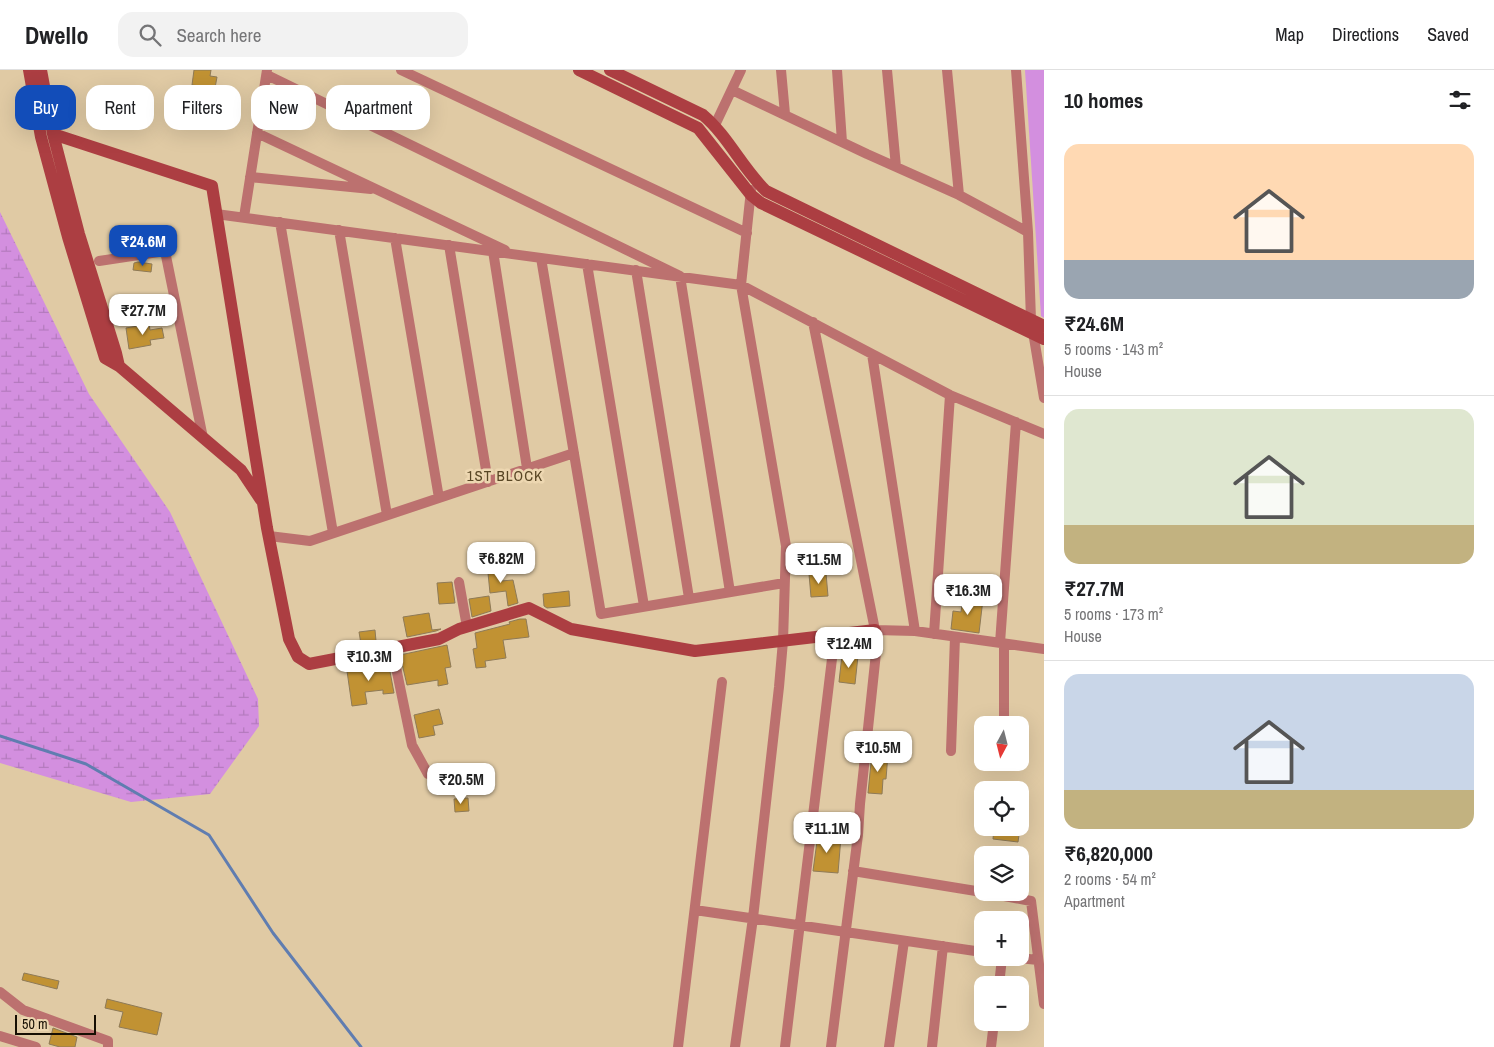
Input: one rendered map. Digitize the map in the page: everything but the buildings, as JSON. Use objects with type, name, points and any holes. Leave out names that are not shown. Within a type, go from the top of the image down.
[{"type":"street","points":[[29,70],[41,137],[68,237],[106,358],[119,366],[241,470],[263,504]]},
{"type":"street","points":[[41,70],[53,134],[119,366]]},
{"type":"street","points":[[401,70],[747,233]]},
{"type":"street","points":[[580,70],[698,128],[751,195],[761,203],[1039,337]]},
{"type":"street","points":[[610,70],[703,115],[715,125],[753,179],[766,191],[1044,326]]},
{"type":"street","points":[[715,125],[741,70]]},
{"type":"street","points":[[781,70],[785,114]]},
{"type":"street","points":[[837,70],[842,142]]},
{"type":"street","points":[[887,70],[896,167]]},
{"type":"street","points":[[948,70],[958,194]]},
{"type":"street","points":[[1016,70],[1028,232],[1031,320],[1039,337],[1044,398]]},
{"type":"street","points":[[244,217],[267,72],[680,276]]},
{"type":"street","points":[[732,90],[958,194],[1028,232]]},
{"type":"street","points":[[257,133],[514,254]]},
{"type":"street","points":[[53,134],[212,186],[263,504],[290,639],[298,657],[310,664],[439,639],[467,627],[529,608],[571,629],[695,651],[875,630],[915,631],[1044,649]]},
{"type":"street","points":[[250,177],[379,190]]},
{"type":"street","points":[[735,1047],[753,918],[783,641],[786,546],[741,285],[753,179]]},
{"type":"street","points":[[216,214],[741,285],[950,395],[1044,434]]},
{"type":"street","points":[[280,222],[332,533]]},
{"type":"street","points":[[340,230],[387,515]]},
{"type":"street","points":[[395,238],[439,498]]},
{"type":"street","points":[[450,245],[488,482]]},
{"type":"street","points":[[99,261],[165,251],[203,438]]},
{"type":"street","points":[[493,251],[527,468]]},
{"type":"street","points":[[541,258],[601,614],[784,583]]},
{"type":"street","points":[[587,264],[644,606]]},
{"type":"street","points":[[636,270],[689,598]]},
{"type":"street","points":[[680,276],[730,592]]},
{"type":"street","points":[[813,322],[875,630],[876,653],[854,871],[831,1047]]},
{"type":"street","points":[[872,354],[915,631]]},
{"type":"street","points":[[934,634],[950,395]]},
{"type":"street","points":[[1004,716],[1002,643],[1016,422]]},
{"type":"street","points":[[269,536],[310,541],[574,453]]},
{"type":"street","points":[[459,582],[467,627]]},
{"type":"street","points":[[785,1047],[834,634]]},
{"type":"street","points":[[951,751],[954,636]]},
{"type":"street","points":[[392,648],[412,745],[428,774]]},
{"type":"street","points":[[678,1047],[722,682]]},
{"type":"street","points":[[854,871],[974,891]]},
{"type":"street","points":[[1029,900],[1031,900],[1039,933],[1038,960],[1044,1004]]},
{"type":"street","points":[[695,910],[974,951]]},
{"type":"street","points":[[889,1047],[904,941]]},
{"type":"street","points":[[932,1047],[943,946]]},
{"type":"street","points":[[1029,959],[1038,960]]},
{"type":"street","points":[[0,992],[23,1010],[108,1041],[108,1047]]},
{"type":"street","points":[[991,1047],[993,1031]]},
{"type":"street","points":[[0,1036],[36,1047]]},
{"type":"green space","points":[[1025,70],[1044,70],[1044,318],[1041,316]]},
{"type":"green space","points":[[0,212],[89,394],[170,512],[258,699],[259,726],[210,794],[131,802],[0,763]]},
{"type":"waterway","points":[[0,736],[86,764],[209,835],[273,933],[361,1047]]},
{"type":"district","name":"1ST BLOCK","points":[[505,475]]}]
